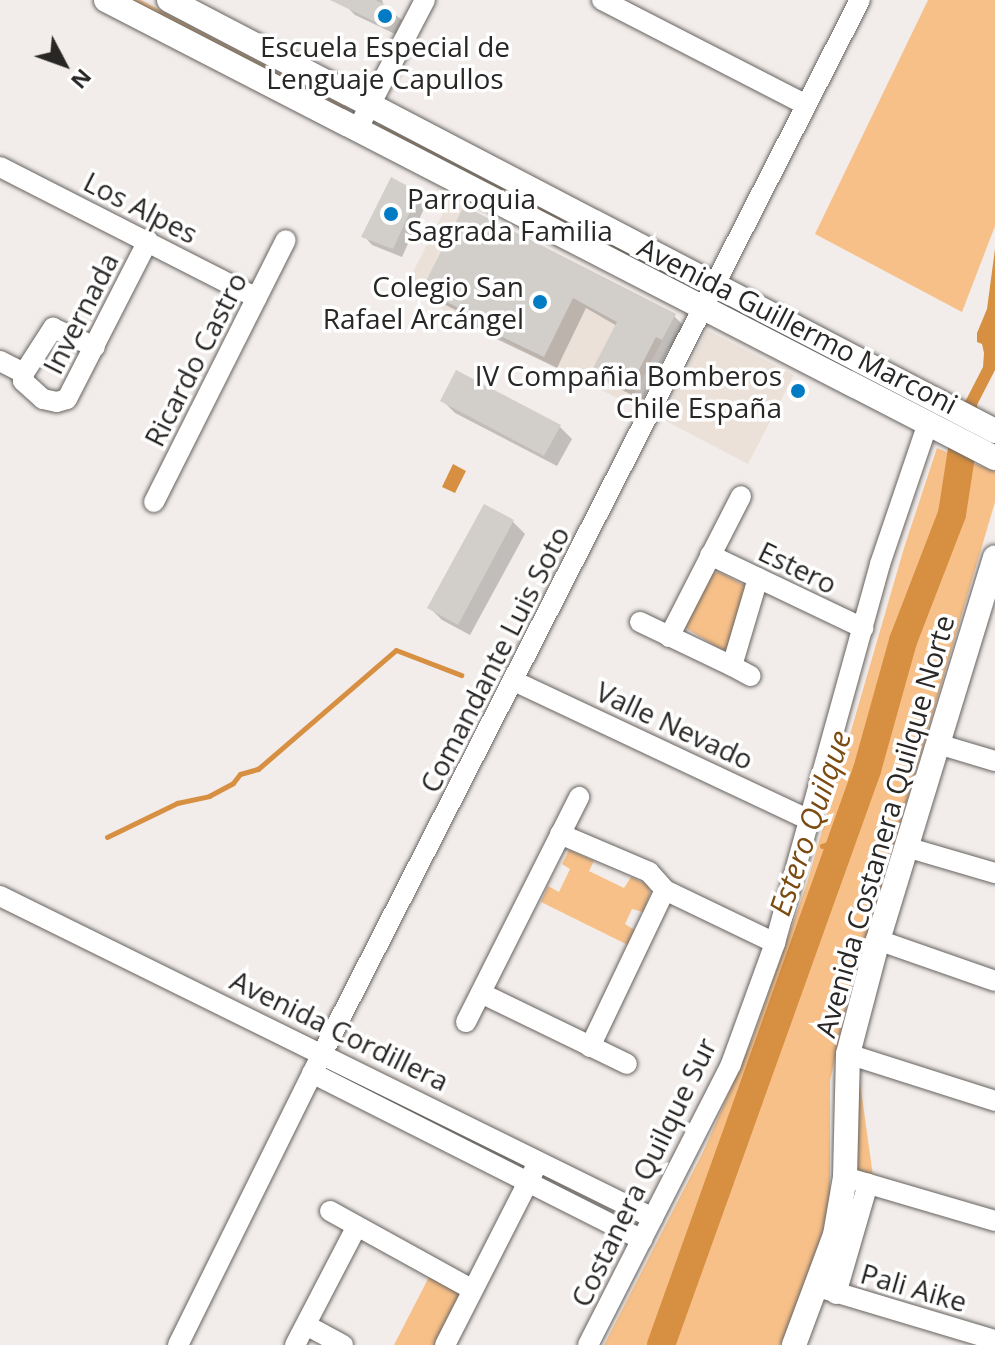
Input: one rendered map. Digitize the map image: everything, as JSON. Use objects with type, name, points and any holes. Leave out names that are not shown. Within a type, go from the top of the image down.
[{"type":"main road","name":"Avenida Guillermo Marconi","points":[[106,0],[986,454]]},
{"type":"main road","name":"Avenida Guillermo Marconi","points":[[169,0],[990,428]]},
{"type":"main road","points":[[815,367],[826,344]]},
{"type":"main road","name":"Avenida Costanera Quilque Norte","points":[[794,1345],[827,1290],[835,1235],[857,1180],[848,1054],[878,940],[995,557]]},
{"type":"street","points":[[357,130],[425,0]]},
{"type":"street","points":[[602,0],[806,105]]},
{"type":"street","name":"Comandante Luis Soto","points":[[178,1345],[312,1073],[860,0]]},
{"type":"street","name":"Los Alpes","points":[[0,167],[257,298]]},
{"type":"street","name":"Ricardo Castro","points":[[154,502],[286,240]]},
{"type":"street","name":"Invernada","points":[[24,373],[23,381],[43,399],[57,402],[67,399],[148,241]]},
{"type":"street","points":[[0,361],[24,373],[53,328],[95,347]]},
{"type":"street","name":"Costanera Quilque Sur","points":[[588,1345],[731,1064],[775,943],[812,821],[880,564],[933,429]]},
{"type":"street","points":[[669,637],[741,496]]},
{"type":"street","name":"Estero","points":[[710,555],[863,628]]},
{"type":"street","points":[[732,666],[758,578]]},
{"type":"street","points":[[640,622],[751,676]]},
{"type":"street","name":"Valle Nevado","points":[[514,681],[812,821]]},
{"type":"street","points":[[938,744],[995,761]]},
{"type":"street","points":[[466,1022],[579,797]]},
{"type":"street","points":[[560,834],[649,872],[665,890],[775,943]]},
{"type":"street","points":[[906,847],[995,873]]},
{"type":"street","points":[[590,1047],[665,890]]},
{"type":"street","name":"Avenida Cordillera","points":[[0,896],[323,1052],[653,1218]]},
{"type":"street","points":[[878,940],[995,981]]},
{"type":"street","points":[[481,993],[627,1064]]},
{"type":"street","points":[[848,1054],[995,1101]]},
{"type":"street","name":"Avenida Cordillera","points":[[312,1073],[642,1240]]},
{"type":"street","points":[[445,1345],[540,1160]]},
{"type":"street","points":[[857,1180],[995,1221]]},
{"type":"street","points":[[330,1211],[473,1290]]},
{"type":"street","points":[[295,1345],[357,1226]]},
{"type":"street","name":"Pali Aike","points":[[827,1290],[995,1340]]},
{"type":"street","points":[[306,1325],[343,1345]]},
{"type":"shaded area","points":[[120,0],[141,0],[349,109],[344,117]]},
{"type":"shaded area","points":[[928,0],[995,0],[995,226],[962,312],[815,234]]},
{"type":"shaded area","points":[[381,123],[697,288],[693,297],[376,132]]},
{"type":"shaded area","name":"Colegio San Rafael Arcángel","points":[[450,199],[676,314],[629,404],[404,290]]},
{"type":"shaded area","points":[[995,249],[995,370],[977,405],[978,417],[958,405],[966,400],[983,367],[984,353],[982,344],[977,342],[977,333],[987,309]]},
{"type":"shaded area","points":[[707,330],[794,375],[748,464],[662,419]]},
{"type":"shaded area","points":[[937,448],[995,472],[995,502],[848,1001],[830,1081],[830,1206],[805,1291],[780,1345],[604,1345],[703,1152],[753,1038],[807,883],[904,548]]},
{"type":"shaded area","points":[[453,464],[466,471],[455,493],[442,487]]},
{"type":"shaded area","points":[[719,572],[744,585],[746,594],[730,649],[722,650],[684,627],[711,574]]},
{"type":"shaded area","points":[[569,850],[594,861],[589,871],[624,888],[631,877],[648,885],[650,894],[643,912],[632,909],[625,924],[636,931],[628,945],[541,902],[548,886],[559,892],[570,869],[562,864]]},
{"type":"shaded area","points":[[858,1068],[873,1176],[856,1171]]},
{"type":"shaded area","points":[[430,1275],[466,1293],[439,1345],[394,1345]]},
{"type":"building","points":[[330,0],[375,0],[394,9],[386,27]]},
{"type":"building","name":"Parroquia Sagrada Familia","points":[[391,177],[419,192],[393,249],[361,237]]},
{"type":"building","name":"Colegio San Rafael Arcángel","points":[[464,206],[676,314],[662,340],[656,337],[629,389],[592,370],[617,322],[573,298],[544,357],[465,319],[468,313],[422,289]]},
{"type":"building","points":[[456,370],[561,425],[544,456],[440,401]]},
{"type":"building","points":[[484,504],[514,520],[458,625],[427,608]]},
{"type":"waterway","name":"Estero Quilque","points":[[661,1345],[867,770],[903,641],[952,514],[967,417]]},
{"type":"waterway","points":[[107,837],[177,803],[209,796],[233,783],[240,774],[258,769],[396,650],[461,675]]},
{"type":"waterway","points":[[822,846],[841,840]]},
{"type":"place","name":"Escuela Especial de Lenguaje Capullos","points":[[385,16]]},
{"type":"place","name":"Parroquia Sagrada Familia","points":[[391,214]]},
{"type":"place","name":"Colegio San Rafael Arcángel","points":[[540,302]]},
{"type":"place","name":"IV Compañia Bomberos Chile España","points":[[798,391]]}]
